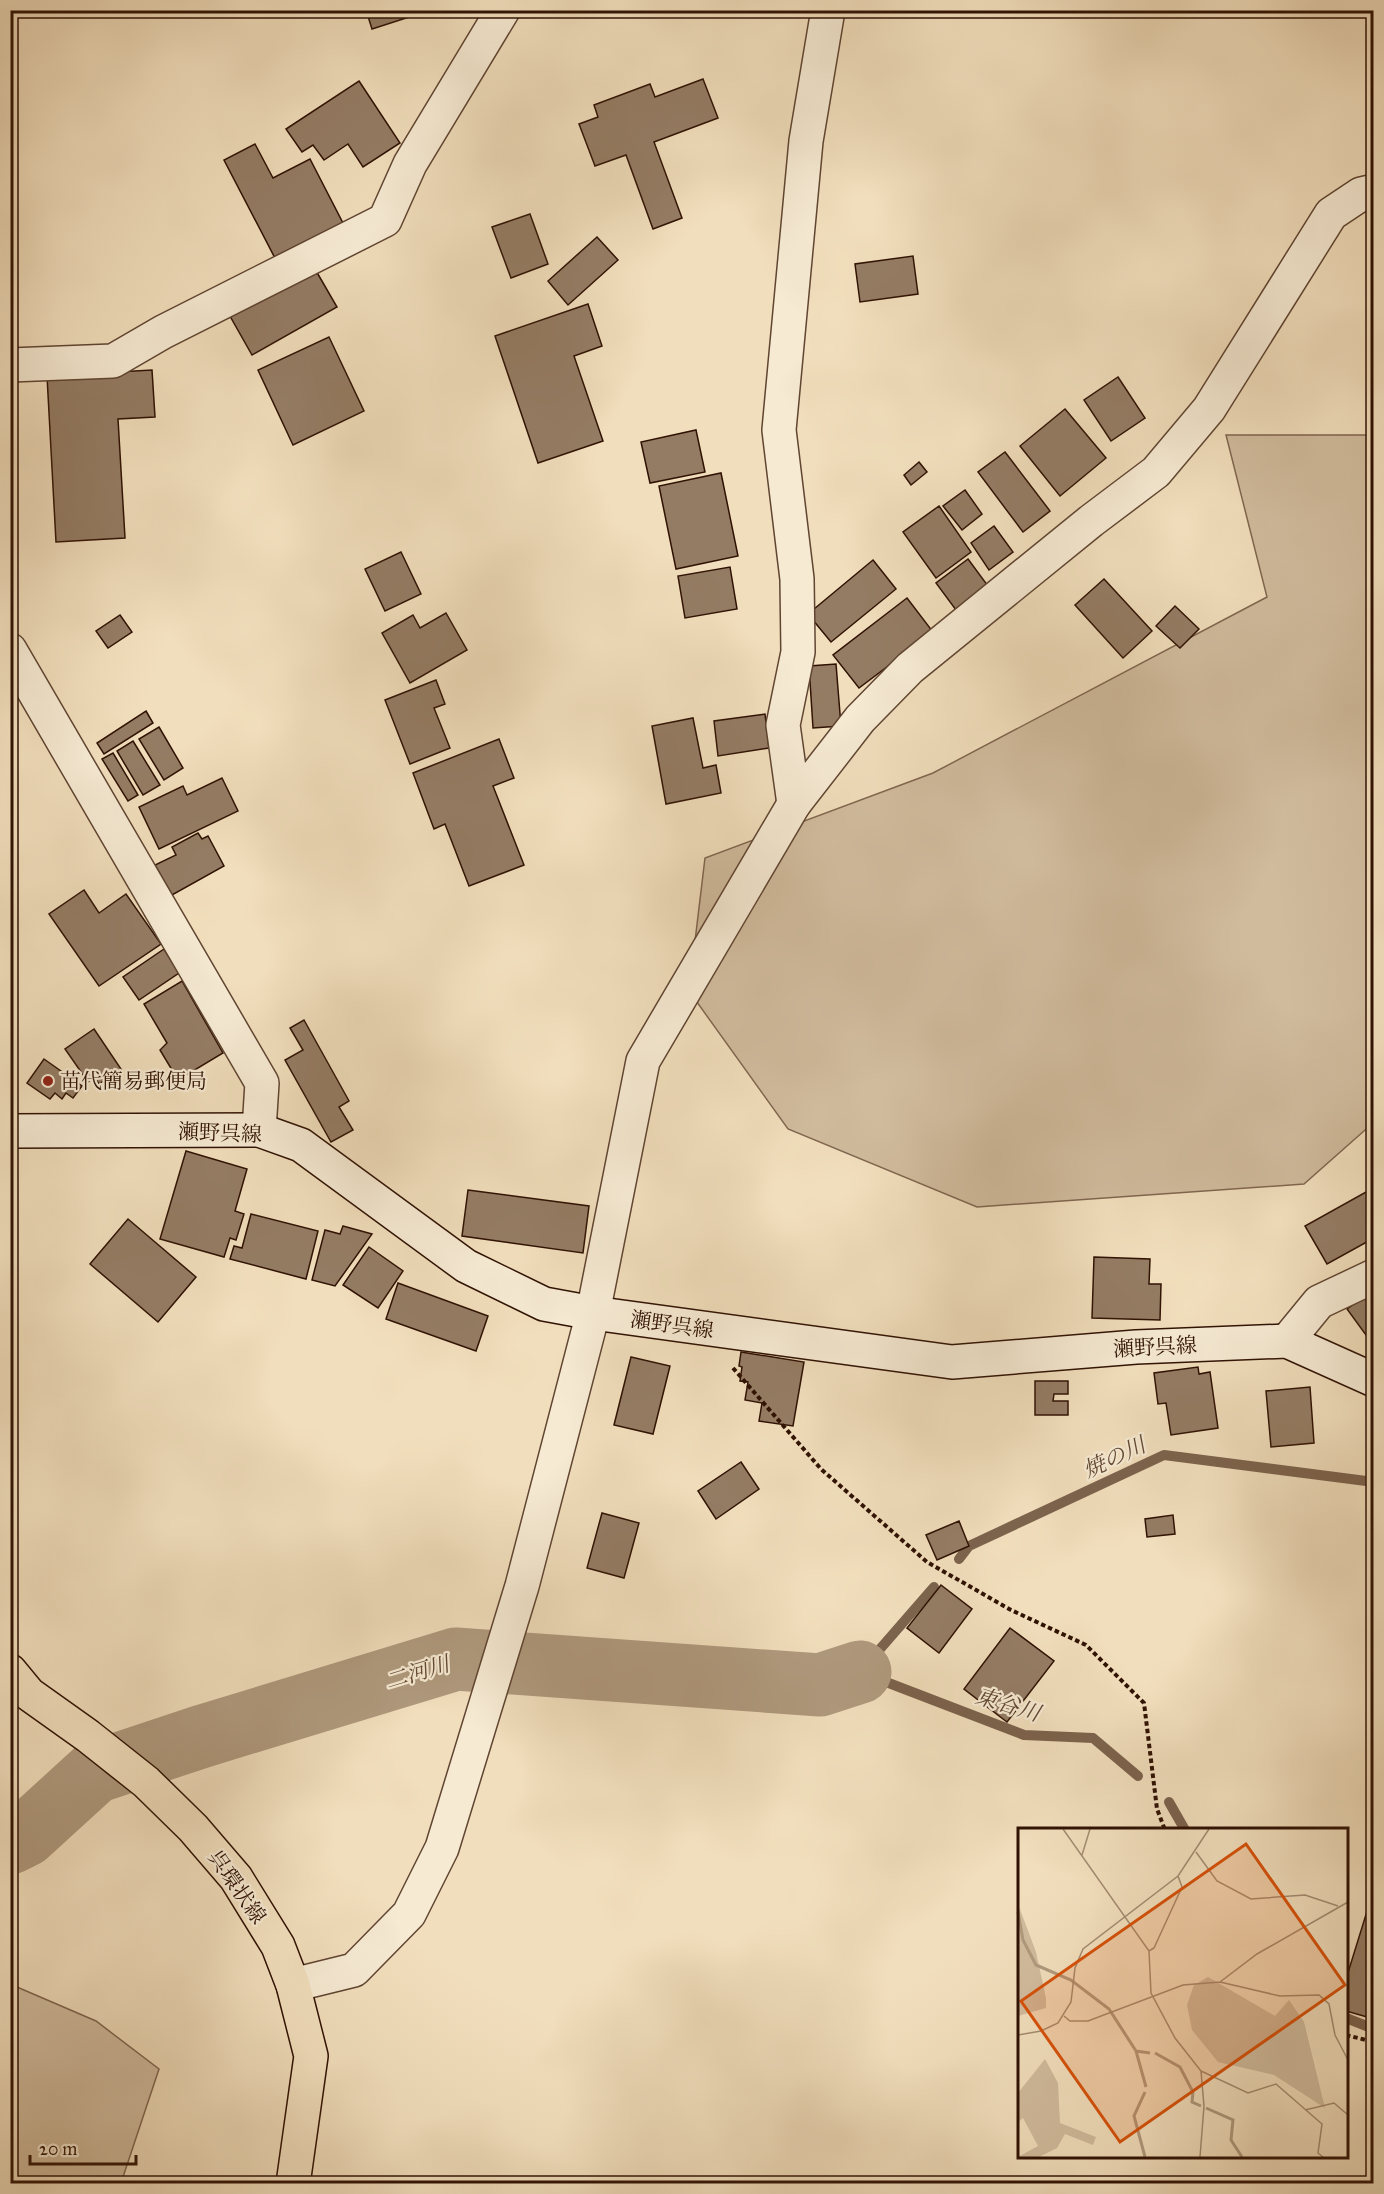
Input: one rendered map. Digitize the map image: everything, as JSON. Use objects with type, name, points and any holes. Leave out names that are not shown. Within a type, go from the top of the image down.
[{"type":"main road","name":"呉環状線","points":[[10,1671],[29,1694],[88,1736],[146,1782],[193,1828],[236,1878],[278,1946],[293,1985],[311,2056],[293,2184]]},
{"type":"street","points":[[10,364],[113,361],[163,332],[385,220],[410,164],[503,10]]},
{"type":"street","points":[[794,804],[783,725],[798,652],[797,579],[779,430],[806,141],[828,10]]},
{"type":"street","points":[[293,1985],[354,1970],[409,1914],[442,1848],[522,1586],[593,1313],[643,1060],[794,804],[860,719],[910,668],[1091,521],[1156,472],[1209,409],[1331,214],[1361,194],[1374,191]]},
{"type":"street","points":[[10,650],[262,1083],[259,1130]]},
{"type":"street","name":"瀬野呉線","points":[[10,1131],[259,1130],[301,1145],[466,1266],[544,1304],[593,1313],[952,1362],[1136,1347],[1287,1341],[1374,1380]]},
{"type":"street","points":[[1287,1341],[1319,1302],[1374,1276]]},
{"type":"path","points":[[699,1329],[821,1468],[927,1562],[1011,1610],[1086,1645],[1144,1703],[1157,1809],[1164,1828]]},
{"type":"path","points":[[1348,2036],[1374,2042]]},
{"type":"shaded area","points":[[1226,435],[1373,435],[1373,1123],[1304,1184],[977,1207],[788,1129],[689,991],[705,858],[933,773],[1267,597]]},
{"type":"shaded area","points":[[10,1984],[96,2021],[159,2069],[121,2183],[11,2183]]},
{"type":"building","points":[[366,10],[428,10],[428,11],[372,29]]},
{"type":"building","points":[[472,10],[492,10],[480,20]]},
{"type":"building","points":[[703,79],[718,118],[654,142],[682,218],[653,229],[626,155],[595,166],[579,124],[598,117],[594,105],[650,84],[655,97]]},
{"type":"building","points":[[359,81],[400,143],[363,167],[348,144],[324,160],[313,145],[302,152],[286,129]]},
{"type":"building","points":[[255,144],[273,178],[310,159],[345,227],[277,262],[224,160]]},
{"type":"building","points":[[530,214],[548,264],[511,278],[492,227]]},
{"type":"building","points":[[597,237],[618,260],[568,305],[548,281]]},
{"type":"building","points":[[913,256],[918,294],[860,302],[855,264]]},
{"type":"building","points":[[315,269],[337,307],[252,355],[226,309]]},
{"type":"building","points":[[588,304],[602,346],[574,356],[603,441],[538,463],[495,336]]},
{"type":"building","points":[[329,337],[364,411],[293,445],[258,370]]},
{"type":"building","points":[[152,370],[155,417],[118,419],[125,538],[56,542],[47,376]]},
{"type":"building","points":[[1118,377],[1145,418],[1111,441],[1084,400]]},
{"type":"building","points":[[1065,409],[1106,458],[1060,496],[1020,446]]},
{"type":"building","points":[[696,430],[705,472],[650,483],[641,442]]},
{"type":"building","points":[[1005,452],[1050,511],[1023,532],[978,472]]},
{"type":"building","points":[[919,462],[927,472],[911,485],[904,475]]},
{"type":"building","points":[[721,473],[738,556],[676,569],[659,486]]},
{"type":"building","points":[[965,490],[982,514],[962,530],[943,506]]},
{"type":"building","points":[[939,506],[971,552],[936,578],[903,532]]},
{"type":"building","points":[[994,526],[1013,552],[989,570],[971,543]]},
{"type":"building","points":[[401,552],[421,594],[385,611],[365,569]]},
{"type":"building","points":[[968,559],[988,586],[956,610],[936,583]]},
{"type":"building","points":[[873,560],[896,589],[831,642],[808,614]]},
{"type":"building","points":[[730,567],[737,609],[685,618],[678,576]]},
{"type":"building","points":[[1104,579],[1152,631],[1123,658],[1075,605]]},
{"type":"building","points":[[907,598],[933,632],[859,688],[833,655]]},
{"type":"building","points":[[1175,606],[1199,629],[1180,648],[1156,626]]},
{"type":"building","points":[[446,613],[467,650],[410,683],[382,633],[413,615],[420,628]]},
{"type":"building","points":[[120,615],[132,632],[108,648],[96,631]]},
{"type":"building","points":[[836,664],[841,726],[813,728],[809,666]]},
{"type":"building","points":[[436,680],[445,704],[434,708],[450,748],[410,764],[385,700]]},
{"type":"building","points":[[146,711],[153,723],[104,754],[97,743]]},
{"type":"building","points":[[765,714],[769,748],[718,756],[714,721]]},
{"type":"building","points":[[693,718],[703,768],[716,765],[721,793],[666,804],[652,726]]},
{"type":"building","points":[[159,727],[183,768],[164,780],[139,739]]},
{"type":"building","points":[[499,739],[514,778],[493,786],[524,865],[469,886],[445,824],[434,829],[413,773]]},
{"type":"building","points":[[133,741],[160,785],[143,795],[117,751]]},
{"type":"building","points":[[113,753],[138,795],[128,801],[102,759]]},
{"type":"building","points":[[222,778],[238,811],[159,849],[139,807],[183,786],[187,795]]},
{"type":"building","points":[[198,833],[202,839],[208,836],[224,866],[172,895],[155,865],[176,855],[172,847]]},
{"type":"building","points":[[84,890],[99,913],[126,894],[161,944],[99,986],[49,914]]},
{"type":"building","points":[[164,949],[179,973],[139,1000],[123,977]]},
{"type":"building","points":[[182,981],[223,1053],[178,1080],[160,1050],[167,1043],[144,1004]]},
{"type":"building","points":[[304,1020],[349,1101],[339,1107],[353,1130],[331,1142],[285,1060],[303,1050],[290,1028]]},
{"type":"building","points":[[94,1029],[121,1069],[99,1084],[94,1077],[88,1082],[65,1049]]},
{"type":"building","points":[[44,1059],[82,1086],[73,1098],[66,1093],[62,1099],[55,1093],[50,1099],[27,1083]]},
{"type":"building","points":[[186,1151],[247,1169],[235,1211],[244,1214],[236,1240],[230,1238],[224,1257],[160,1239]]},
{"type":"building","points":[[468,1190],[589,1206],[583,1253],[462,1236]]},
{"type":"building","points":[[1366,1192],[1374,1205],[1374,1238],[1327,1264],[1305,1226]]},
{"type":"building","points":[[251,1214],[318,1231],[306,1279],[230,1259],[234,1246],[242,1248]]},
{"type":"building","points":[[128,1219],[196,1277],[158,1322],[90,1264]]},
{"type":"building","points":[[343,1226],[372,1234],[335,1286],[312,1280],[325,1230],[340,1234]]},
{"type":"building","points":[[369,1247],[403,1271],[378,1308],[343,1285]]},
{"type":"building","points":[[1094,1257],[1150,1259],[1149,1284],[1161,1284],[1160,1320],[1092,1318]]},
{"type":"building","points":[[398,1283],[488,1316],[476,1351],[386,1319]]},
{"type":"building","points":[[1374,1290],[1374,1346],[1347,1309]]},
{"type":"building","points":[[741,1352],[804,1362],[793,1426],[759,1421],[762,1403],[745,1400],[748,1382],[740,1381]]},
{"type":"building","points":[[631,1357],[670,1366],[653,1434],[614,1425]]},
{"type":"building","points":[[1198,1367],[1199,1374],[1210,1372],[1218,1428],[1171,1435],[1166,1403],[1158,1404],[1154,1373]]},
{"type":"building","points":[[1035,1381],[1068,1381],[1068,1394],[1054,1394],[1053,1401],[1068,1401],[1068,1415],[1035,1415]]},
{"type":"building","points":[[1310,1387],[1314,1443],[1271,1447],[1266,1391]]},
{"type":"building","points":[[741,1462],[759,1489],[716,1519],[698,1491]]},
{"type":"building","points":[[602,1513],[639,1523],[624,1578],[587,1568]]},
{"type":"building","points":[[1173,1515],[1175,1534],[1147,1537],[1145,1519]]},
{"type":"building","points":[[959,1521],[969,1546],[937,1560],[926,1535]]},
{"type":"building","points":[[941,1585],[972,1609],[939,1653],[907,1628]]},
{"type":"building","points":[[1010,1628],[1054,1661],[1007,1722],[964,1689]]},
{"type":"building","points":[[1368,1908],[1374,1909],[1374,2019],[1348,2012],[1348,1973]]},
{"type":"waterway","name":"焼の川","points":[[959,1559],[969,1546],[1164,1455],[1374,1482]]},
{"type":"waterway","name":"東谷川","points":[[934,1587],[860,1672],[1024,1735],[1093,1738],[1138,1776]]},
{"type":"waterway","name":"二河川","points":[[10,1843],[26,1835],[95,1772],[200,1737],[456,1659],[820,1685],[860,1672]]},
{"type":"waterway","name":"東谷川","points":[[1169,1802],[1184,1828]]},
{"type":"waterway","name":"東谷川","points":[[1348,2019],[1374,2029]]},
{"type":"place","name":"苗代簡易郵便局","points":[[48,1081]]}]
